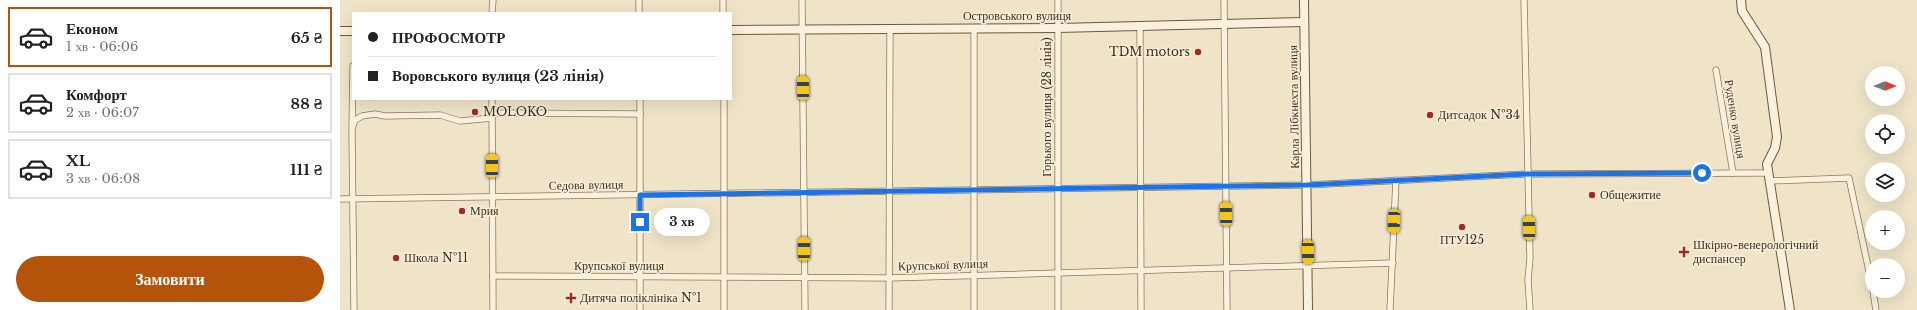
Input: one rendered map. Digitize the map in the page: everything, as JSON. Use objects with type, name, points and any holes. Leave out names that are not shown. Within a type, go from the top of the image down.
[{"type":"street","points":[[492,0],[492,12]]},
{"type":"street","points":[[639,0],[639,12]]},
{"type":"street","points":[[724,0],[724,12]]},
{"type":"street","points":[[802,0],[804,310]]},
{"type":"street","name":"Горького вулиця (28 лiнiя)","points":[[1058,0],[1058,310]]},
{"type":"street","points":[[1224,0],[1227,310]]},
{"type":"street","name":"Карла Лібкнехта вулиця","points":[[1304,0],[1308,310]]},
{"type":"street","points":[[1524,0],[1530,258],[1528,280],[1530,310]]},
{"type":"street","points":[[1741,0],[1742,11],[1765,47],[1777,137],[1775,148],[1767,164],[1790,310]]},
{"type":"street","name":"Островського вулиця","points":[[732,30],[1058,28],[1304,22]]},
{"type":"street","points":[[1140,26],[1141,310]]},
{"type":"street","points":[[974,28],[974,310]]},
{"type":"street","points":[[889,310],[888,247],[890,191],[890,29]]},
{"type":"street","points":[[340,31],[352,31]]},
{"type":"street","name":"Руденко вулиця","points":[[1716,70],[1733,173]]},
{"type":"street","points":[[352,100],[354,310]]},
{"type":"street","points":[[492,100],[493,310]]},
{"type":"street","points":[[640,100],[640,310]]},
{"type":"street","points":[[724,100],[724,310]]},
{"type":"street","points":[[352,131],[355,120],[362,116],[375,114],[385,116],[440,115],[460,121],[492,116],[640,114]]},
{"type":"street","name":"Седова вулиця","points":[[340,199],[1307,185],[1528,174],[1733,173],[1769,177],[1849,178],[1866,258]]},
{"type":"street","points":[[1390,310],[1396,180]]},
{"type":"street","name":"Крупської вулиця","points":[[493,276],[889,278],[1393,263]]},
{"type":"street","points":[[1874,298],[1876,310]]},
{"type":"place","name":"TDM motors","points":[[1198,52]]},
{"type":"place","name":"MOLOKO","points":[[475,112]]},
{"type":"place","name":"Дитсадок №34","points":[[1430,115]]},
{"type":"place","name":"Общежитие","points":[[1592,195]]},
{"type":"place","name":"Мрия","points":[[462,211]]},
{"type":"place","name":"ПТУ125","points":[[1462,227]]},
{"type":"place","name":"Шкірно-венерологічний диспансер","points":[[1684,252]]},
{"type":"place","name":"Школа №11","points":[[396,258]]},
{"type":"place","name":"Дитяча поліклініка №1","points":[[571,298]]},
{"type":"route","points":[[640,222],[640,195],[1307,185],[1422,178],[1528,174],[1702,173]]}]
